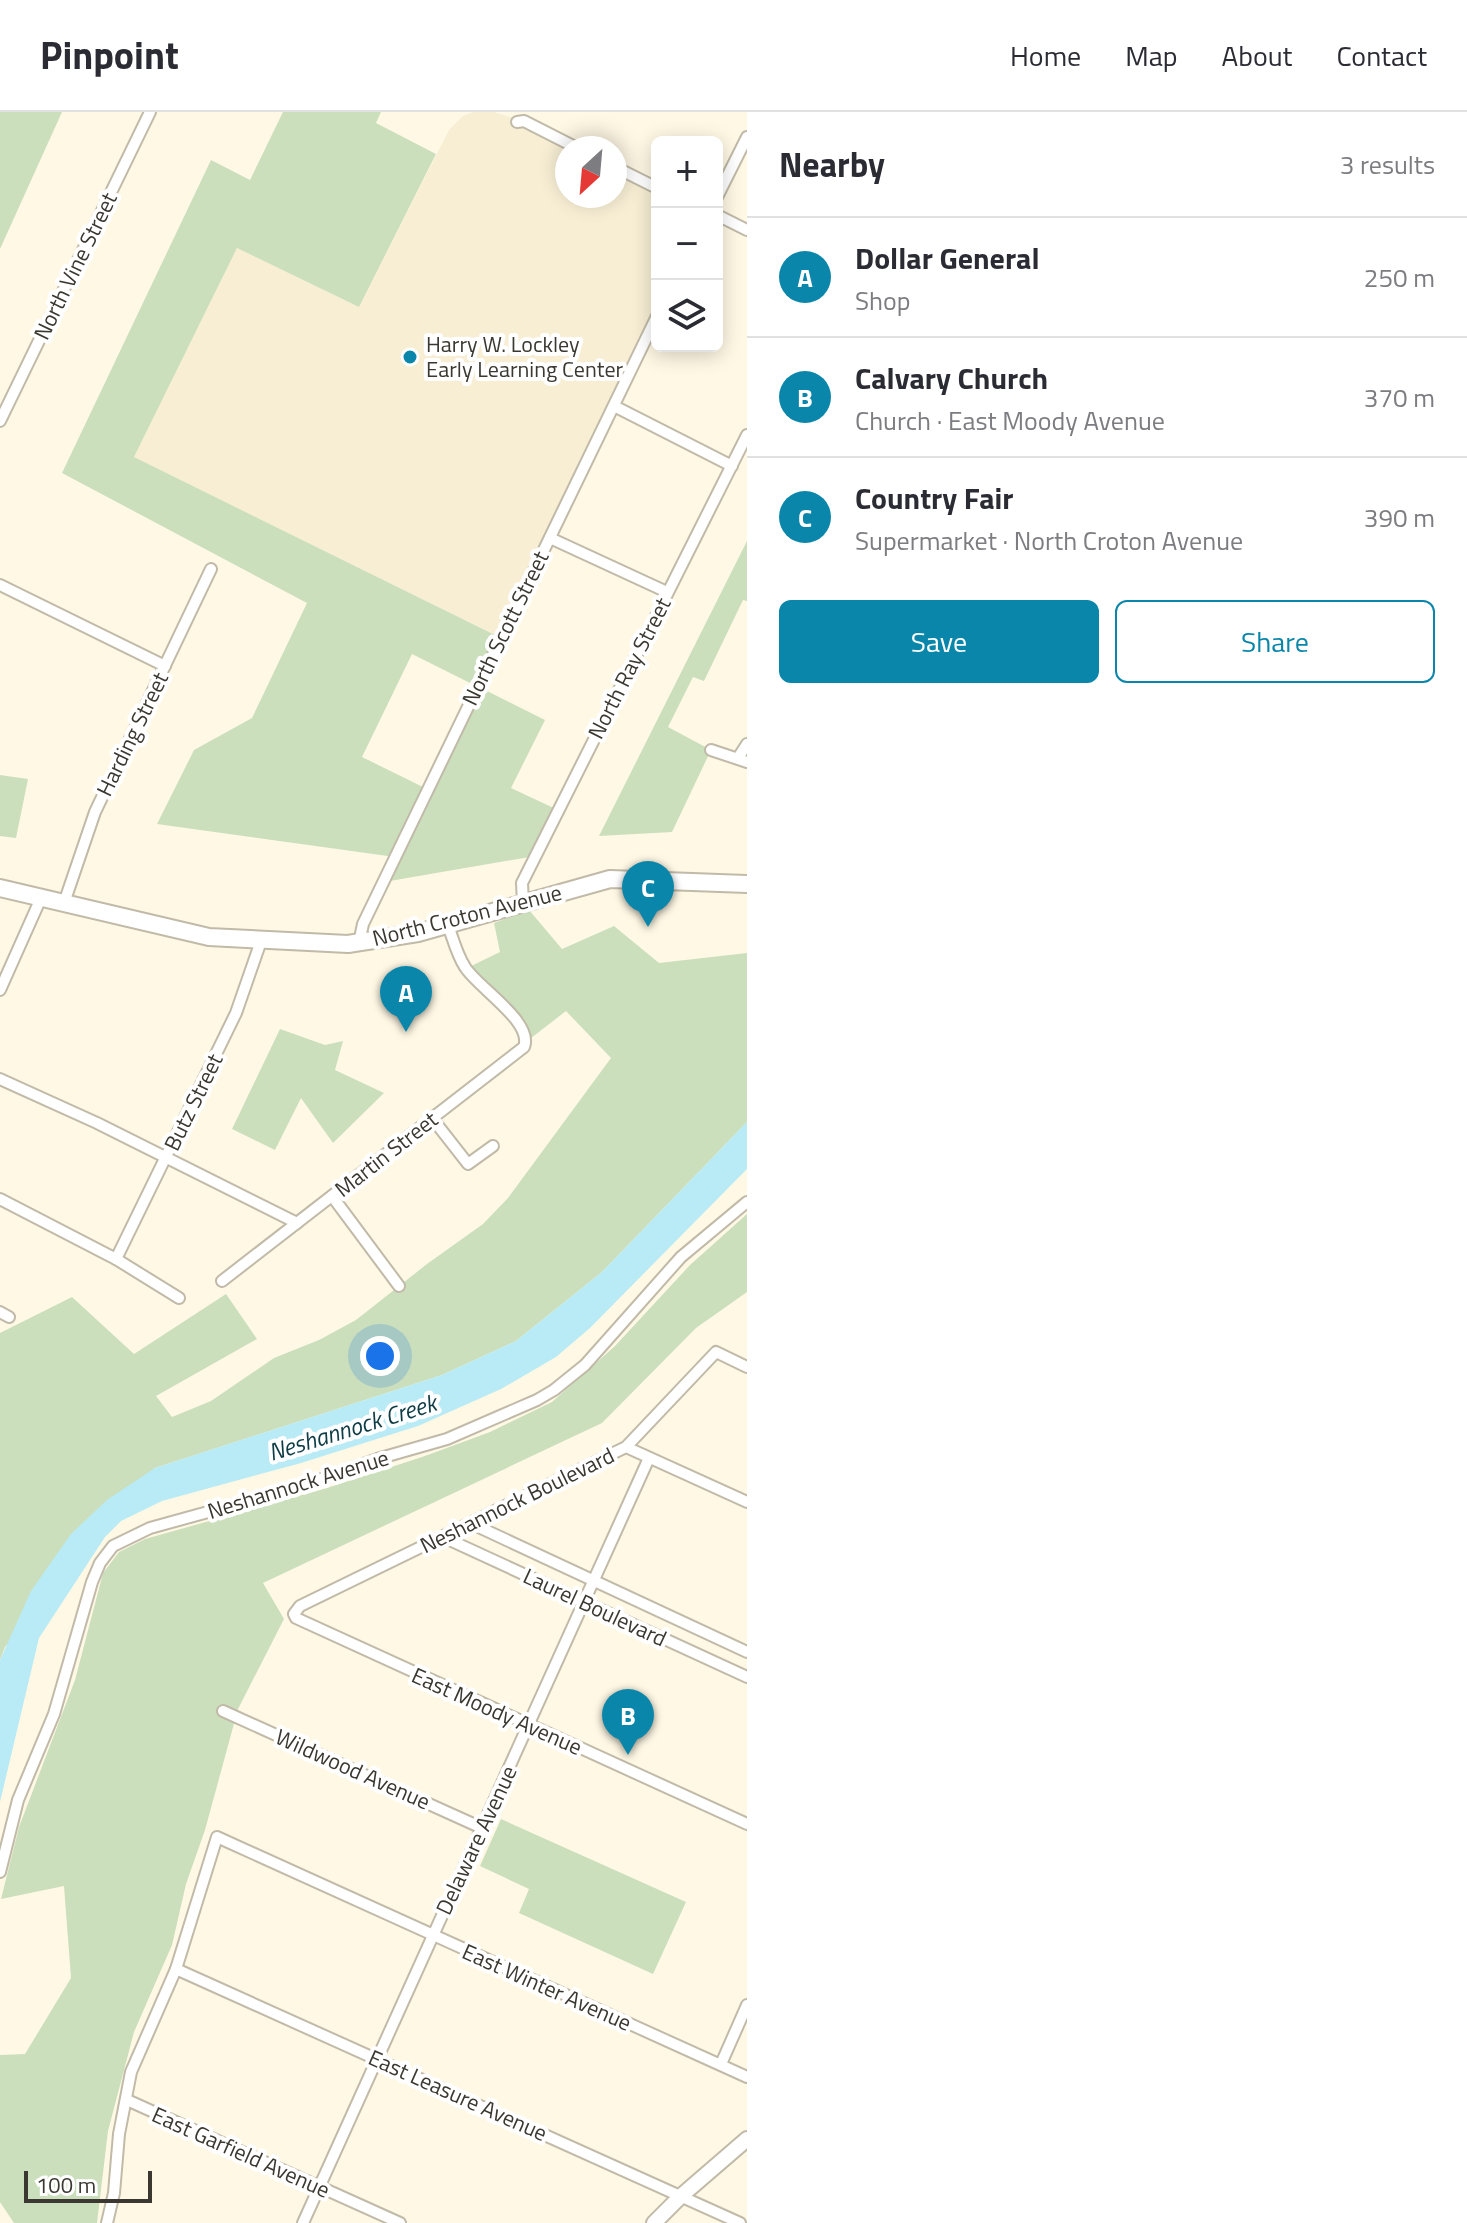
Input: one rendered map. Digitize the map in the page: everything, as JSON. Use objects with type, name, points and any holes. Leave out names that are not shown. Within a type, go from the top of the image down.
[{"type":"main road","name":"North Croton Avenue","points":[[0,888],[209,937],[359,943],[448,925],[610,879],[747,884]]},
{"type":"main road","points":[[654,2223],[747,2139]]},
{"type":"street","name":"North Vine Street","points":[[0,421],[150,112]]},
{"type":"street","points":[[517,122],[524,121],[555,137]]},
{"type":"street","points":[[723,185],[747,137]]},
{"type":"street","points":[[627,173],[651,185]]},
{"type":"street","points":[[723,218],[747,230]]},
{"type":"street","name":"North Scott Street","points":[[359,943],[363,924],[651,329]]},
{"type":"street","points":[[614,406],[732,466]]},
{"type":"street","name":"North Ray Street","points":[[523,903],[522,883],[747,435]]},
{"type":"street","points":[[550,538],[667,592]]},
{"type":"street","name":"Harding Street","points":[[64,903],[95,812],[211,569]]},
{"type":"street","points":[[0,585],[165,666]]},
{"type":"street","points":[[711,750],[742,760],[747,744]]},
{"type":"street","points":[[0,990],[41,898]]},
{"type":"street","name":"Martin Street","points":[[222,1281],[524,1047],[527,1037],[515,1020],[465,969],[448,925]]},
{"type":"street","name":"Butz Street","points":[[116,1259],[236,1013],[261,941]]},
{"type":"street","points":[[0,1079],[97,1123],[297,1223]]},
{"type":"street","points":[[432,1118],[468,1164],[493,1146]]},
{"type":"street","points":[[332,1196],[399,1286]]},
{"type":"street","points":[[0,1199],[116,1259],[179,1298]]},
{"type":"street","name":"Neshannock Avenue","points":[[0,1872],[4,1833],[54,1714],[92,1582],[100,1563],[113,1546],[150,1528],[302,1486],[377,1459],[447,1439],[537,1400],[585,1365],[681,1257],[747,1202]]},
{"type":"street","name":"Neshannock Boulevard","points":[[294,1614],[300,1606],[626,1447],[716,1352],[747,1367]]},
{"type":"street","points":[[626,1447],[747,1502]]},
{"type":"street","name":"Delaware Avenue","points":[[303,2223],[649,1458]]},
{"type":"street","name":"Laurel Boulevard","points":[[470,1523],[747,1652]]},
{"type":"street","name":"Laurel Boulevard","points":[[443,1537],[747,1677]]},
{"type":"street","name":"East Moody Avenue","points":[[294,1614],[296,1618],[747,1824]]},
{"type":"street","name":"Wildwood Avenue","points":[[223,1711],[482,1828]]},
{"type":"street","name":"East Winter Avenue","points":[[176,1969],[217,1837],[747,2077]]},
{"type":"street","points":[[107,2223],[131,2072],[176,1969]]},
{"type":"street","name":"East Leasure Avenue","points":[[176,1969],[740,2223]]},
{"type":"street","points":[[721,2064],[747,2005]]},
{"type":"street","name":"East Garfield Avenue","points":[[127,2100],[400,2223]]},
{"type":"shaded area","name":"Harry W. Lockley Early Learning Center","points":[[473,112],[494,112],[510,117],[555,141],[555,208],[627,208],[627,174],[651,185],[651,328],[501,638],[134,457],[237,248],[359,307],[449,130],[463,116]]},
{"type":"green space","points":[[0,112],[62,112],[0,249]]},
{"type":"green space","points":[[283,112],[381,112],[376,123],[436,154],[359,307],[237,248],[134,457],[501,638],[477,686],[545,720],[511,788],[558,810],[535,856],[384,882],[395,857],[157,824],[194,750],[252,718],[307,603],[62,473],[211,160],[250,180]],"holes":[[[412,654],[476,686],[427,789],[362,757]]]},
{"type":"green space","points":[[747,541],[747,601],[743,600],[704,681],[693,677],[668,727],[711,750],[672,832],[599,836]]},
{"type":"green space","points":[[0,775],[28,779],[16,838],[0,836]]},
{"type":"green space","points":[[529,910],[562,949],[614,926],[659,963],[747,953],[747,1122],[602,1272],[516,1341],[442,1375],[155,1468],[5,1647],[0,1660],[0,1333],[72,1297],[134,1354],[226,1294],[257,1339],[156,1396],[172,1417],[211,1401],[274,1358],[319,1340],[356,1320],[483,1224],[508,1198],[611,1058],[566,1011],[526,1042],[527,1037],[465,969],[500,952],[494,923]]},
{"type":"green space","points":[[280,1029],[325,1045],[343,1041],[335,1070],[384,1093],[333,1143],[301,1098],[275,1150],[232,1129]]},
{"type":"green space","points":[[747,1214],[747,1292],[696,1328],[602,1423],[263,1583],[284,1619],[238,1709],[205,1830],[186,1884],[172,1945],[134,2032],[108,2131],[97,2223],[14,2223],[0,2202],[0,2055],[25,2054],[71,1978],[64,1886],[1,1899],[19,1827],[75,1680],[103,1573],[119,1552],[145,1539],[327,1488],[425,1456],[490,1432],[552,1402],[615,1346],[690,1265]]},
{"type":"green space","points":[[501,1819],[686,1902],[653,1974],[519,1913],[529,1889],[480,1866]]},
{"type":"water","name":"Neshannock Creek","points":[[747,1122],[747,1169],[590,1328],[556,1357],[501,1389],[418,1426],[301,1463],[162,1501],[121,1521],[105,1537],[39,1638],[0,1802],[0,1660],[31,1591],[71,1534],[107,1500],[155,1468],[442,1375],[516,1341],[602,1272]]},
{"type":"place","name":"Harry W. Lockley Early Learning Center","points":[[410,357]]},
{"type":"place","name":"Country Fair","points":[[648,927]]},
{"type":"place","name":"Dollar General","points":[[406,1032]]},
{"type":"place","name":"Calvary Church","points":[[628,1755]]}]
